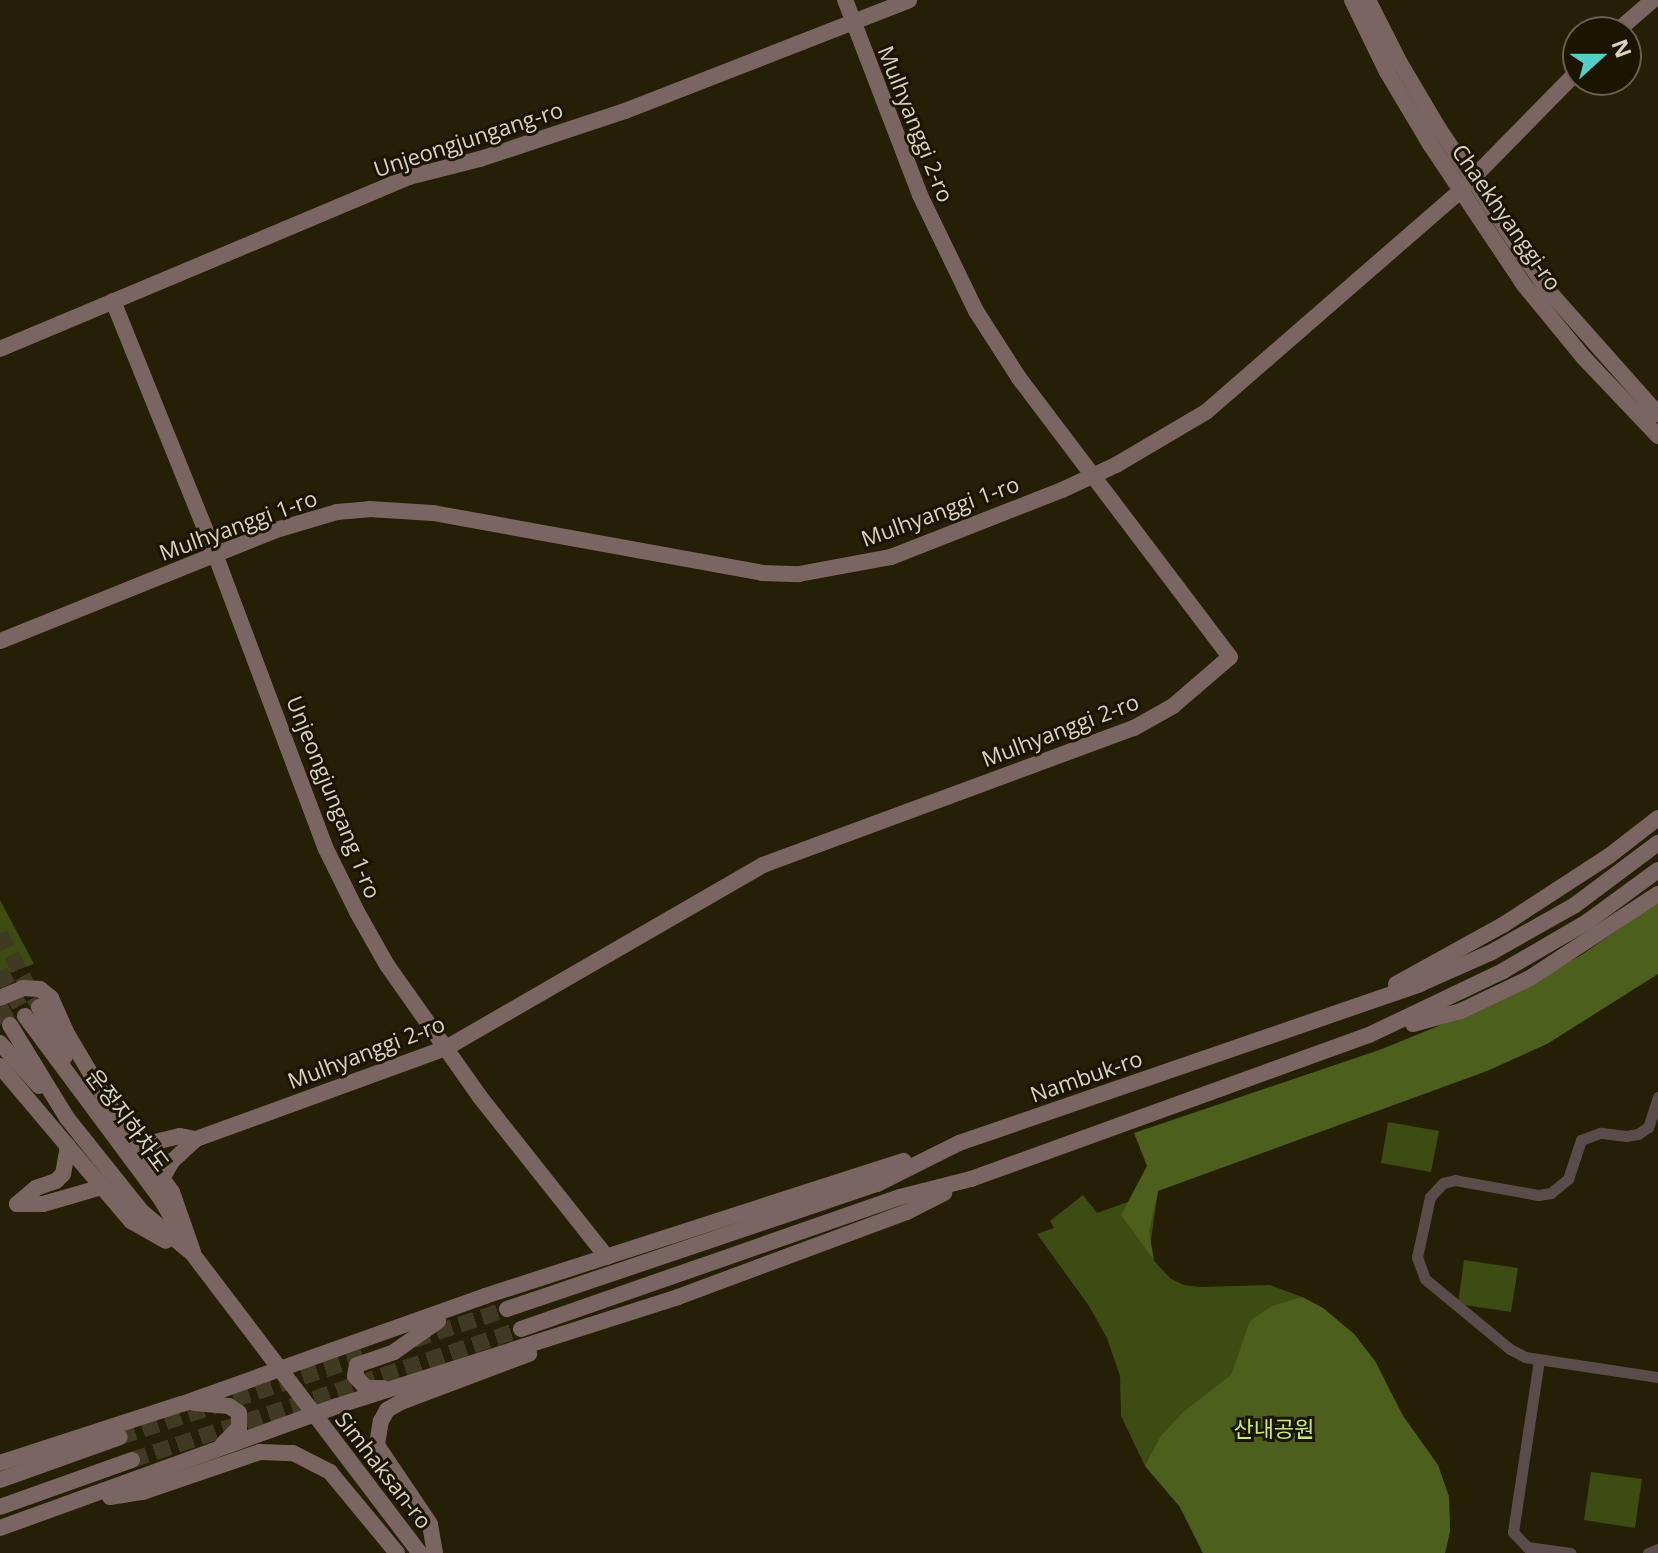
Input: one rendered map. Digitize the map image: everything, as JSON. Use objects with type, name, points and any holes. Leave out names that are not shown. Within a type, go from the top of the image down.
[{"type":"street","name":"Mulhyanggi 2-ro","points":[[196,1139],[446,1048],[763,865],[1134,728],[1173,706],[1230,657],[1019,378],[942,247],[845,0]]},
{"type":"street","name":"Unjeongjungang-ro","points":[[0,349],[409,177],[480,159],[625,111],[909,0]]},
{"type":"street","name":"Chaekhyanggi-ro","points":[[1352,0],[1387,72],[1465,186],[1546,288],[1658,414]]},
{"type":"street","name":"Chaekhyanggi-ro","points":[[1368,0],[1465,186],[1524,285],[1584,358],[1658,436]]},
{"type":"street","points":[[1634,16],[1653,0]]},
{"type":"street","name":"Mulhyanggi 1-ro","points":[[0,641],[306,519],[337,512],[395,509],[433,513],[762,573],[799,574],[891,557],[1094,476],[1206,412],[1465,186],[1562,87]]},
{"type":"street","name":"Unjeongjungang 1-ro","points":[[113,301],[215,554],[326,849],[387,965],[446,1048],[607,1257]]},
{"type":"street","points":[[1360,1005],[1503,925],[1609,856],[1658,818]]},
{"type":"street","name":"Nambuk-ro","points":[[507,1309],[877,1184],[959,1143],[1420,984],[1492,952],[1575,905],[1658,843]]},
{"type":"street","points":[[1369,1035],[1503,971],[1587,922],[1658,870]]},
{"type":"street","points":[[521,1329],[900,1197],[971,1179],[1369,1035],[1461,1011],[1516,985],[1658,894]]},
{"type":"street","points":[[0,998],[23,988],[40,989],[51,998],[74,1046],[138,1146],[172,1192],[193,1255]]},
{"type":"street","name":"운정지하차도","points":[[67,1118],[24,1016],[161,1199],[193,1255]]},
{"type":"street","points":[[0,1043],[67,1118],[142,1212],[193,1255]]},
{"type":"street","points":[[0,1066],[131,1221],[193,1255]]},
{"type":"street","points":[[1658,1097],[1648,1127],[1638,1134],[1600,1133],[1581,1140],[1568,1179],[1551,1193],[1538,1195],[1455,1180],[1443,1183],[1430,1197],[1417,1257],[1425,1279],[1510,1349],[1539,1360],[1658,1377]]},
{"type":"street","points":[[138,1146],[180,1136],[196,1139]]},
{"type":"street","points":[[162,1179],[172,1161],[196,1139]]},
{"type":"street","points":[[0,1463],[182,1404],[470,1302],[959,1143]]},
{"type":"street","points":[[17,1204],[36,1188],[56,1181],[63,1174],[68,1146]]},
{"type":"street","points":[[0,1528],[313,1415],[678,1297],[907,1212],[971,1179]]},
{"type":"street","points":[[0,1210],[17,1204],[43,1204],[102,1187]]},
{"type":"street","name":"Simhaksan-ro","points":[[193,1255],[420,1553]]},
{"type":"street","points":[[393,1388],[366,1388],[355,1376],[357,1365],[394,1352],[470,1302]]},
{"type":"street","points":[[435,1553],[430,1524],[377,1445],[377,1431],[387,1410],[567,1340],[620,1314]]},
{"type":"street","points":[[1539,1360],[1513,1532],[1527,1547],[1571,1553]]},
{"type":"street","points":[[182,1404],[208,1402],[229,1406],[239,1413],[239,1428],[216,1450]]},
{"type":"street","points":[[0,1480],[120,1437]]},
{"type":"street","points":[[73,1504],[143,1492],[260,1452],[293,1453],[330,1472],[397,1553]]},
{"type":"street","points":[[0,1507],[132,1460]]},
{"type":"street","points":[[1648,1553],[1658,1549]]},
{"type":"green space","points":[[0,900],[34,964],[0,976]]},
{"type":"green space","points":[[1658,902],[1658,974],[1547,1044],[1487,1071],[1158,1191],[1149,1232],[1154,1260],[1121,1215],[1147,1166],[1134,1133],[1382,1049],[1448,1022],[1580,956]]},
{"type":"green space","points":[[1388,1122],[1439,1131],[1431,1172],[1381,1163]]},
{"type":"green space","name":"산내공원","points":[[1158,1191],[1150,1247],[1154,1261],[1171,1279],[1200,1287],[1270,1285],[1323,1308],[1354,1334],[1375,1361],[1403,1416],[1438,1465],[1449,1497],[1450,1531],[1445,1553],[1203,1553],[1180,1507],[1145,1466],[1121,1416],[1120,1376],[1107,1338],[1089,1306],[1037,1234],[1054,1228],[1050,1221],[1083,1195],[1097,1213]]},
{"type":"green space","points":[[1464,1260],[1518,1268],[1511,1312],[1458,1304]]},
{"type":"green space","name":"산내공원","points":[[1302,1297],[1323,1308],[1354,1334],[1375,1361],[1403,1416],[1438,1465],[1449,1497],[1450,1531],[1445,1553],[1203,1553],[1180,1507],[1145,1466],[1161,1436],[1183,1412],[1231,1375],[1250,1321],[1272,1306]]},
{"type":"green space","points":[[1591,1472],[1642,1479],[1635,1528],[1584,1520]]},
{"type":"tunnel","points":[[0,934],[39,1007]]},
{"type":"tunnel","points":[[0,971],[25,1016]]},
{"type":"tunnel","points":[[0,1007],[10,1025]]},
{"type":"tunnel","points":[[414,1340],[507,1309]]},
{"type":"tunnel","points":[[132,1460],[521,1329]]},
{"type":"tunnel","points":[[120,1437],[369,1355]]}]
